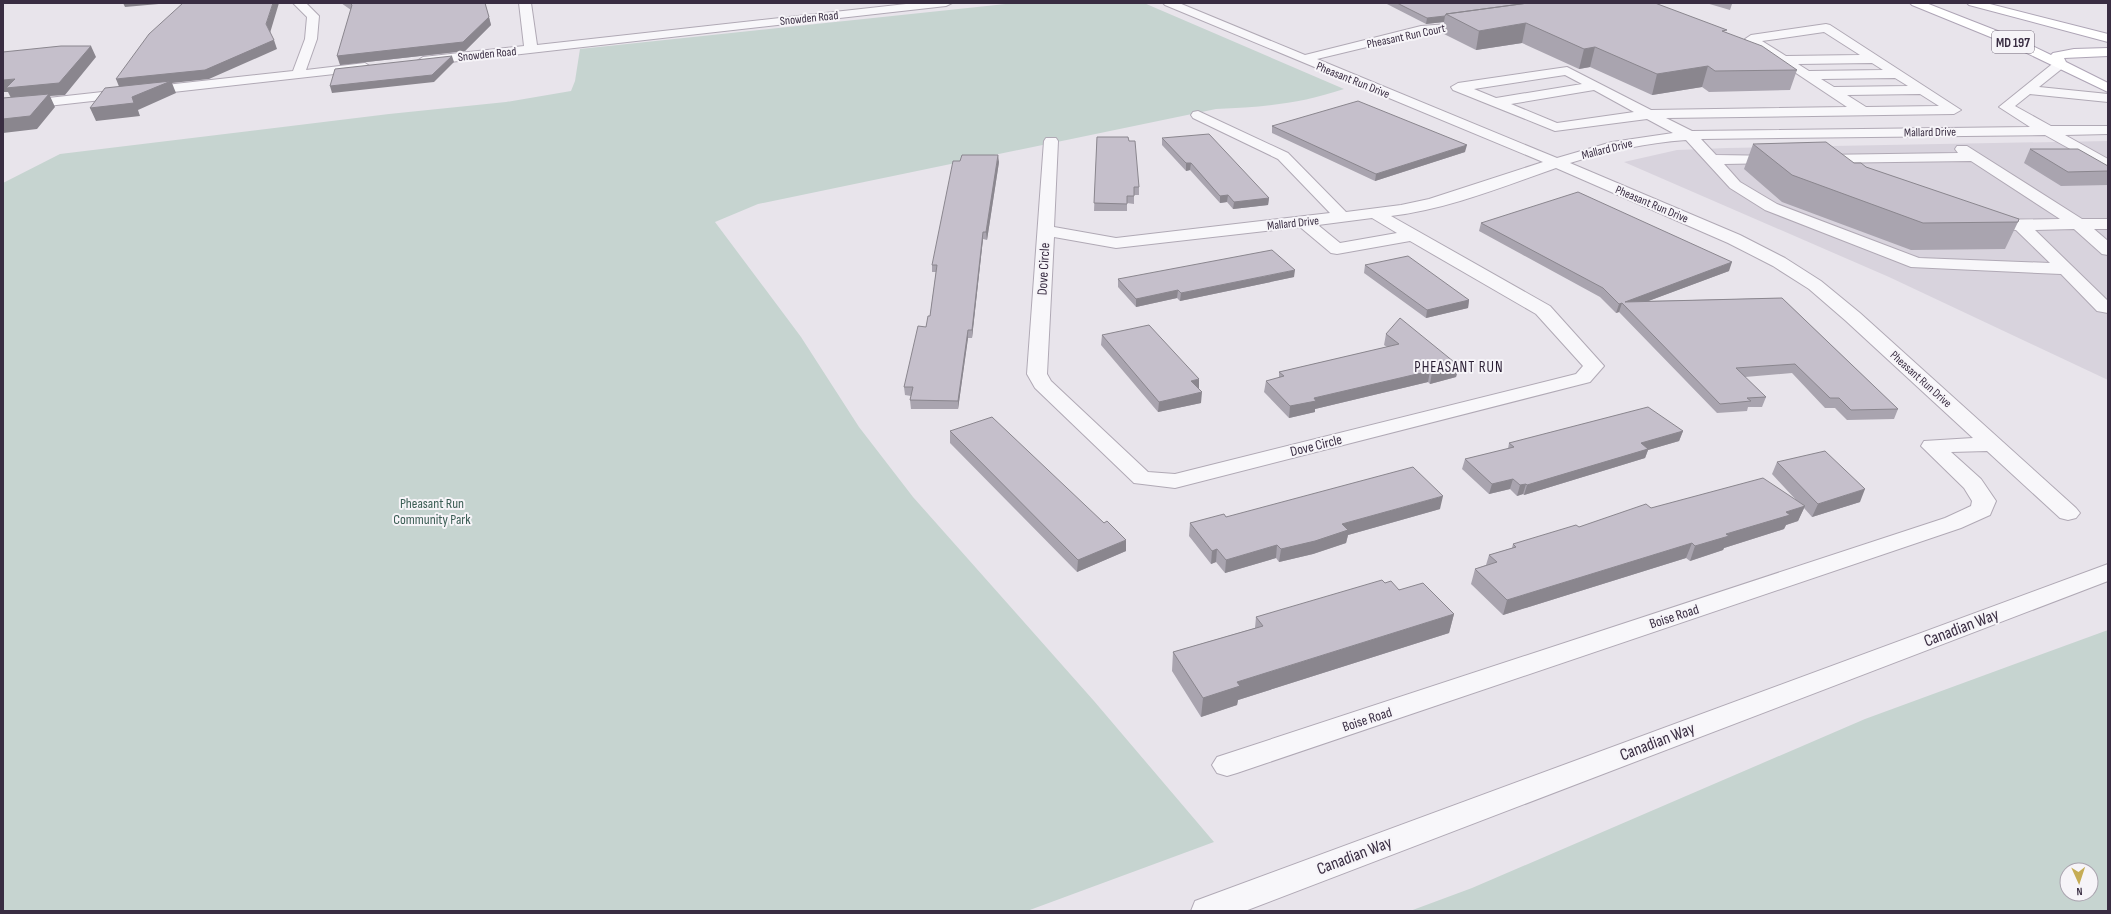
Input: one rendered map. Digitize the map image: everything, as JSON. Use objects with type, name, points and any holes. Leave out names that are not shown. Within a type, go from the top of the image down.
[{"type":"main road","name":"MD 197","points":[[1916,3],[1986,30],[2108,88]]},
{"type":"main road","name":"MD 197","points":[[1973,3],[2108,38]]},
{"type":"main road","points":[[2060,64],[2057,56],[2064,54],[2108,52]]},
{"type":"street","points":[[298,74],[311,42],[314,26],[313,16],[300,3]]},
{"type":"street","points":[[525,3],[531,49]]},
{"type":"street","name":"Snowden Road","points":[[407,63],[946,3]]},
{"type":"street","name":"Pheasant Run Drive","points":[[1169,3],[1557,163],[1734,239],[1796,272],[1854,317],[2068,513]]},
{"type":"street","name":"Pheasant Run Court","points":[[1304,59],[1421,30],[1482,22]]},
{"type":"street","points":[[1896,133],[1862,111],[1832,91],[1751,39],[1826,28],[1954,110],[1862,111],[1651,114],[1555,127],[1458,87],[1567,71],[1651,114],[1690,136],[1736,185],[1771,207],[1917,262],[2065,269]]},
{"type":"street","points":[[1829,44],[1852,44]]},
{"type":"street","points":[[1760,45],[1798,45]]},
{"type":"street","points":[[1783,60],[1874,59]]},
{"type":"street","points":[[2060,64],[2006,107],[2108,165]]},
{"type":"street","points":[[3,107],[376,66]]},
{"type":"street","points":[[1807,75],[1898,74]]},
{"type":"street","points":[[1494,102],[1596,86]]},
{"type":"street","points":[[1832,91],[1923,90]]},
{"type":"street","points":[[2028,90],[2108,98]]},
{"type":"street","points":[[1605,105],[1627,102]]},
{"type":"street","points":[[1528,116],[1551,112]]},
{"type":"street","points":[[1198,115],[1283,156],[1343,218]]},
{"type":"street","name":"Mallard Drive","points":[[1046,232],[1116,243],[1376,214],[1424,206],[1448,200],[1557,163],[1620,145],[1666,137],[2108,130]]},
{"type":"street","points":[[1936,132],[2078,224],[2108,250]]},
{"type":"street","name":"Dove Circle","points":[[1051,141],[1037,374],[1052,394],[1142,478],[1175,481],[1582,378],[1594,366],[1543,310],[1376,214]]},
{"type":"street","points":[[2093,156],[2108,156]]},
{"type":"street","points":[[1713,160],[1974,157]]},
{"type":"street","points":[[1806,159],[1838,173]]},
{"type":"street","points":[[1305,222],[1337,249],[1412,235]]},
{"type":"street","points":[[1971,223],[2021,225],[2108,224]]},
{"type":"street","points":[[2021,225],[2104,307],[2108,307]]},
{"type":"street","name":"Boise Road","points":[[1227,765],[1953,523],[1982,510],[1984,501],[1973,484],[1932,446],[1992,444]]},
{"type":"street","name":"Canadian Way","points":[[1207,911],[2108,572]]},
{"type":"shaded area","points":[[2108,141],[2108,380],[1889,277],[1624,162],[1677,150]]},
{"type":"green space","name":"Pheasant Run Community Park","points":[[1015,3],[1144,3],[1344,89],[1312,98],[1281,104],[1216,109],[758,204],[715,222],[801,337],[859,427],[913,497],[1094,701],[1214,842],[1027,911],[3,911],[3,183],[60,154],[389,114],[506,102],[571,91],[575,81],[580,49]]},
{"type":"green space","points":[[2108,630],[2108,911],[1410,911],[1472,888],[1865,719]]},
{"type":"building","points":[[183,3],[273,3],[266,24],[274,40],[205,70],[116,79],[149,34]]},
{"type":"building","points":[[350,3],[485,3],[489,17],[463,42],[337,56],[352,5]]},
{"type":"building","points":[[1397,3],[1528,3],[1427,18]]},
{"type":"building","points":[[1528,3],[1655,3],[1727,30],[1722,31],[1762,46],[1797,70],[1715,71],[1708,66],[1657,74],[1595,47],[1584,49],[1526,23],[1479,31],[1446,14]]},
{"type":"building","points":[[61,46],[91,46],[59,83],[6,88],[15,79],[3,80],[3,52]]},
{"type":"building","points":[[452,56],[432,75],[330,86],[335,69]]},
{"type":"building","points":[[171,81],[132,97],[134,103],[90,108],[105,88]]},
{"type":"building","points":[[49,94],[30,116],[3,119],[3,98]]},
{"type":"building","points":[[1358,101],[1467,145],[1376,174],[1272,126]]},
{"type":"building","points":[[1209,134],[1269,198],[1234,202],[1228,195],[1220,196],[1191,163],[1186,163],[1162,138]]},
{"type":"building","points":[[1097,137],[1128,137],[1129,141],[1135,141],[1139,187],[1134,187],[1134,196],[1127,196],[1127,204],[1094,203]]},
{"type":"building","points":[[1826,142],[1854,163],[1861,163],[1866,167],[2019,219],[2018,222],[1923,223],[1792,175],[1753,144]]},
{"type":"building","points":[[2030,149],[2078,149],[2108,166],[2108,171],[2068,172]]},
{"type":"building","points":[[962,155],[998,155],[986,232],[983,232],[972,330],[968,330],[958,401],[910,400],[913,387],[904,387],[918,326],[926,327],[928,316],[930,316],[937,265],[932,265],[953,161],[960,161]]},
{"type":"building","points":[[1578,192],[1732,262],[1625,302],[1782,298],[1898,409],[1851,410],[1839,398],[1830,398],[1795,364],[1736,368],[1766,397],[1747,398],[1751,401],[1720,404],[1622,303],[1619,304],[1603,288],[1481,223]]},
{"type":"building","points":[[1272,250],[1295,270],[1181,293],[1178,290],[1136,299],[1118,279]]},
{"type":"building","points":[[1408,256],[1469,300],[1427,310],[1365,265]]},
{"type":"building","points":[[1400,318],[1459,366],[1432,372],[1430,371],[1314,398],[1316,401],[1290,406],[1266,381],[1284,376],[1279,372],[1399,344],[1386,334]]},
{"type":"building","points":[[1149,325],[1199,379],[1191,381],[1202,392],[1159,402],[1102,335]]},
{"type":"building","points":[[1648,407],[1683,431],[1641,443],[1648,449],[1527,485],[1520,485],[1513,479],[1492,484],[1465,459],[1514,447],[1509,443]]},
{"type":"building","points":[[992,417],[1104,523],[1107,521],[1126,540],[1078,560],[950,431]]},
{"type":"building","points":[[1825,451],[1865,489],[1818,504],[1777,462]]},
{"type":"building","points":[[1413,467],[1443,496],[1342,524],[1348,530],[1315,541],[1281,549],[1277,545],[1226,560],[1217,549],[1212,551],[1190,523],[1224,514],[1226,517]]},
{"type":"building","points":[[1763,478],[1805,506],[1786,512],[1790,515],[1726,534],[1729,536],[1695,546],[1692,543],[1507,600],[1475,569],[1497,562],[1489,555],[1516,547],[1513,544],[1576,525],[1579,527],[1646,504],[1651,508]]},
{"type":"building","points":[[1382,580],[1385,583],[1391,581],[1399,590],[1423,583],[1454,614],[1237,682],[1240,686],[1203,698],[1173,652],[1263,626],[1256,617]]},
{"type":"district","name":"PHEASANT RUN","points":[[1459,367]]}]
